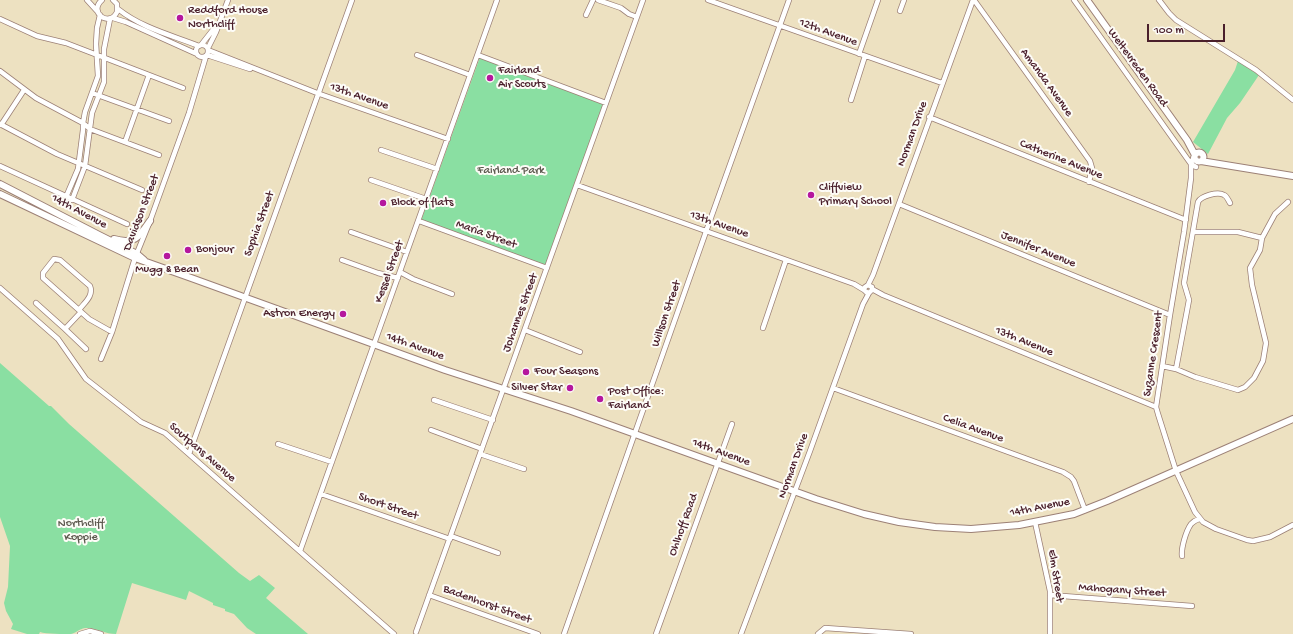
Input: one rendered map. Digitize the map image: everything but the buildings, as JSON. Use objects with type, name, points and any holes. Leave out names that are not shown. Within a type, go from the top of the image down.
[{"type":"main road","name":"Weltevreden Road","points":[[1087,0],[1187,140],[1197,160]]},
{"type":"main road","points":[[1197,160],[1293,176]]},
{"type":"main road","name":"14th Avenue","points":[[0,184],[99,235],[136,256]]},
{"type":"main road","name":"14th Avenue","points":[[0,194],[146,261],[245,298],[445,370],[634,434],[816,499],[883,519],[919,526],[971,529],[1012,526],[1085,510],[1293,419]]},
{"type":"main road","points":[[99,235],[128,242],[137,239],[150,221]]},
{"type":"street","points":[[87,0],[103,18],[111,18],[126,22],[202,57],[207,52],[205,45],[200,45],[158,32],[128,17],[118,9],[117,4],[113,0]]},
{"type":"street","name":"Davidson Street","points":[[101,359],[112,332],[136,256],[187,120],[207,52],[222,19],[228,0]]},
{"type":"street","name":"Sophia Street","points":[[189,454],[352,0]]},
{"type":"street","name":"Kessel Street","points":[[300,551],[497,0]]},
{"type":"street","points":[[586,15],[593,0]]},
{"type":"street","points":[[598,0],[621,8],[629,14],[637,17]]},
{"type":"street","name":"Johannes Street","points":[[416,632],[643,0]]},
{"type":"street","name":"12th Avenue","points":[[708,0],[942,84]]},
{"type":"street","name":"Willson Street","points":[[564,634],[789,0]]},
{"type":"street","points":[[859,54],[878,0]]},
{"type":"street","points":[[900,11],[904,0]]},
{"type":"street","name":"Norman Drive","points":[[741,634],[833,388],[929,117],[973,0]]},
{"type":"street","name":"Amanda Avenue","points":[[973,0],[1090,161],[1092,168],[1089,182]]},
{"type":"street","name":"Weltevreden Road","points":[[1074,0],[1182,150],[1197,160]]},
{"type":"street","points":[[1159,0],[1176,20],[1256,70],[1293,100]]},
{"type":"street","points":[[66,197],[79,164],[84,130],[83,123],[98,76],[96,54],[99,13],[97,7],[99,1]]},
{"type":"street","points":[[72,200],[85,166],[92,113],[104,82],[104,57],[111,18],[116,14],[118,9]]},
{"type":"street","points":[[0,19],[37,36],[66,43],[183,88]]},
{"type":"street","name":"Davidson Street","points":[[200,45],[222,19]]},
{"type":"street","points":[[198,55],[197,49],[200,45]]},
{"type":"street","name":"13th Avenue","points":[[207,52],[318,93],[448,138]]},
{"type":"street","name":"Davidson Street","points":[[198,55],[201,62],[201,74]]},
{"type":"street","points":[[417,55],[470,75]]},
{"type":"street","points":[[478,55],[606,102]]},
{"type":"street","points":[[851,100],[865,56]]},
{"type":"street","points":[[0,71],[24,90],[83,123],[90,129],[159,156]]},
{"type":"street","points":[[125,142],[149,75]]},
{"type":"street","points":[[24,90],[1,125],[79,164],[142,190]]},
{"type":"street","points":[[92,93],[169,121]]},
{"type":"street","name":"Catherine Avenue","points":[[929,117],[1186,220]]},
{"type":"street","points":[[381,150],[437,169]]},
{"type":"street","name":"Suzanne Crescent","points":[[1197,160],[1191,178],[1186,220],[1174,287],[1156,407],[1176,471],[1199,518]]},
{"type":"street","points":[[0,166],[127,224]]},
{"type":"street","points":[[371,180],[426,200]]},
{"type":"street","name":"13th Avenue","points":[[577,185],[868,289],[1156,407]]},
{"type":"street","points":[[1176,369],[1189,300],[1184,283],[1198,202],[1200,199],[1207,196],[1222,194],[1225,195],[1230,203]]},
{"type":"street","points":[[1162,366],[1176,369],[1194,377],[1238,390],[1245,387],[1254,378],[1266,349],[1250,275],[1250,268],[1258,255],[1262,238],[1275,214],[1288,202]]},
{"type":"street","name":"Jennifer Avenue","points":[[898,204],[1170,314]]},
{"type":"street","name":"Maria Street","points":[[419,221],[547,268]]},
{"type":"street","points":[[350,232],[407,252]]},
{"type":"street","points":[[1193,232],[1240,232],[1262,238]]},
{"type":"street","points":[[65,329],[80,311],[91,294],[91,290],[90,286],[60,260],[54,259],[43,273],[42,277],[80,311],[89,319],[112,332]]},
{"type":"street","points":[[342,260],[378,273],[398,278]]},
{"type":"street","points":[[763,328],[786,260]]},
{"type":"street","points":[[400,272],[423,284],[452,294]]},
{"type":"street","points":[[1174,287],[1186,290]]},
{"type":"street","name":"Soutpans Avenue","points":[[0,288],[58,339],[86,379],[141,422],[163,432],[394,634]]},
{"type":"street","points":[[36,303],[86,348]]},
{"type":"street","points":[[525,330],[580,352]]},
{"type":"street","name":"Celia Avenue","points":[[833,388],[1063,472],[1074,481],[1085,510]]},
{"type":"street","points":[[434,400],[493,420]]},
{"type":"street","name":"Ohlhoff Road","points":[[656,634],[732,424]]},
{"type":"street","points":[[430,430],[482,449]]},
{"type":"street","points":[[278,444],[332,462]]},
{"type":"street","points":[[480,454],[524,469]]},
{"type":"street","name":"Short Street","points":[[321,494],[498,553]]},
{"type":"street","points":[[1182,556],[1182,548],[1190,526],[1199,518],[1211,527],[1253,541],[1270,537],[1293,525]]},
{"type":"street","name":"Elm Street","points":[[1035,522],[1050,595],[1050,634]]},
{"type":"street","name":"Badenhorst Street","points":[[430,595],[538,634]]},
{"type":"street","name":"Mahogany Street","points":[[1050,595],[1192,606]]},
{"type":"street","points":[[818,634],[822,630],[833,629],[911,634]]},
{"type":"street","points":[[80,634],[90,632],[101,634]]},
{"type":"green space","name":"Fairland Park","points":[[480,57],[606,104],[548,266],[421,221]]},
{"type":"green space","points":[[1238,61],[1259,75],[1240,103],[1227,118],[1208,154],[1193,142],[1235,70]]},
{"type":"green space","name":"Northcliff Koppie","points":[[0,363],[49,406],[51,406],[69,424],[239,573],[250,581],[259,575],[275,588],[266,598],[308,634],[256,634],[247,628],[234,614],[213,605],[213,603],[189,591],[186,600],[132,583],[116,634],[89,628],[85,628],[71,634],[51,634],[40,632],[39,634],[27,634],[11,629],[13,624],[6,611],[4,603],[8,587],[10,546],[0,517]]},
{"type":"place","name":"Reddford House Northcliff","points":[[180,18]]},
{"type":"place","name":"Fairland Air Scouts","points":[[490,78]]},
{"type":"place","name":"Cliffview Primary School","points":[[811,195]]},
{"type":"place","name":"Block of flats","points":[[383,203]]},
{"type":"place","name":"Bonjour","points":[[188,250]]},
{"type":"place","name":"Mugg & Bean","points":[[167,256]]},
{"type":"place","name":"Astron Energy","points":[[343,314]]},
{"type":"place","name":"Four Seasons","points":[[526,372]]},
{"type":"place","name":"Silver Star","points":[[570,388]]},
{"type":"place","name":"Post Office: Fairland","points":[[600,399]]}]
